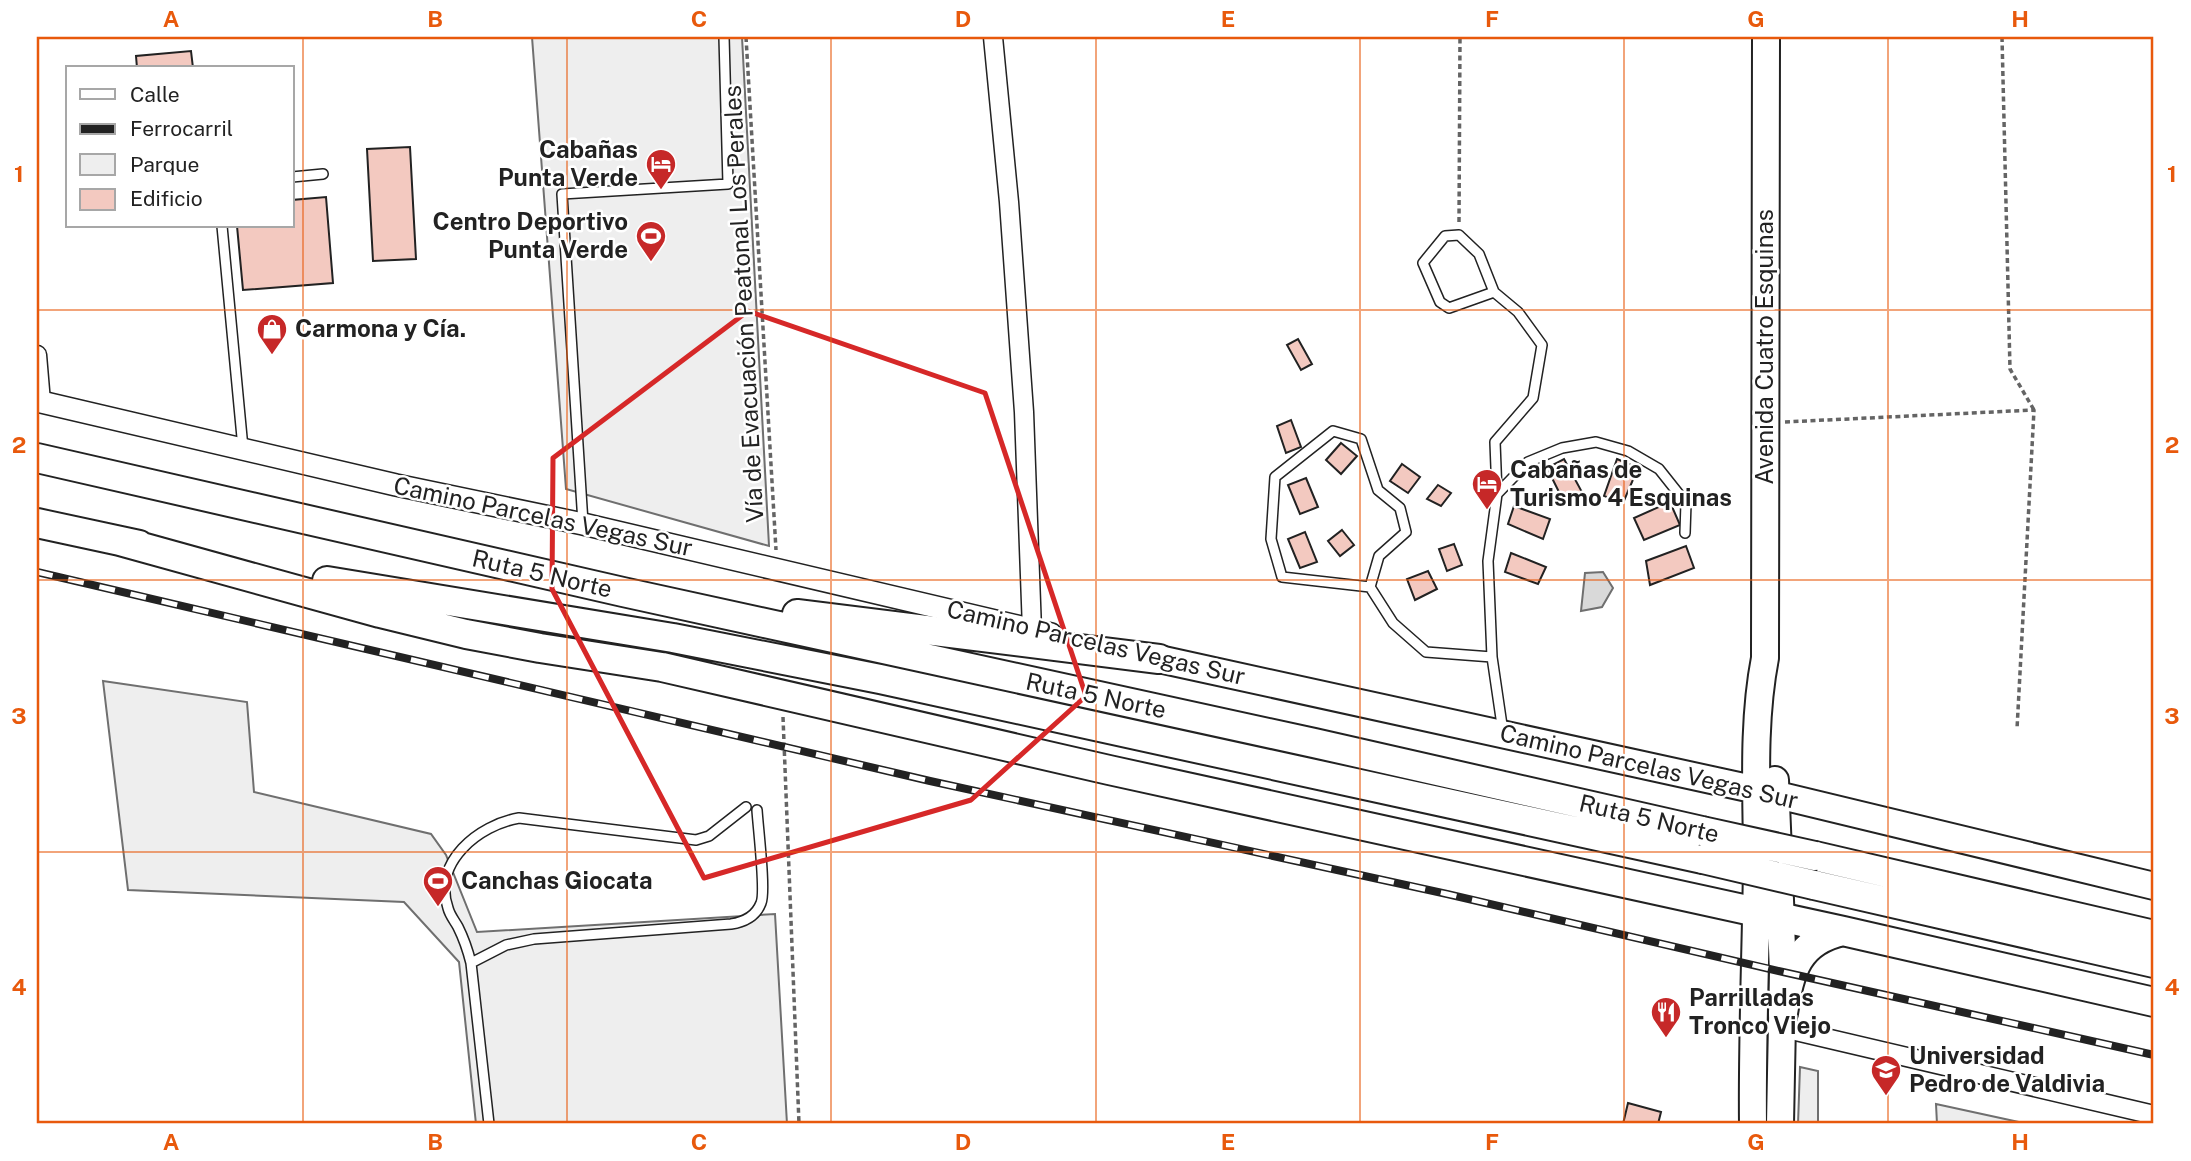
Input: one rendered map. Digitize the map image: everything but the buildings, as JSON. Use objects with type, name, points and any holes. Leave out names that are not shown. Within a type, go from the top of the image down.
[{"type":"highway","name":"Ruta 5 Norte","points":[[37,458],[623,593],[1314,743],[2154,935]]},
{"type":"highway","name":"Ruta 5 Norte","points":[[37,523],[347,585],[673,638],[856,674],[1703,859],[2154,963]]},
{"type":"highway","points":[[120,541],[466,634],[662,667],[1122,773],[1768,914],[2154,1002]]},
{"type":"highway","points":[[623,593],[1159,659]]},
{"type":"highway","points":[[1783,1020],[1791,974],[1805,949],[1819,939],[1843,931]]},
{"type":"main road","name":"Avenida Cuatro Esquinas","points":[[1766,37],[1765,658],[1757,729],[1766,792],[1768,914],[1783,1020],[1780,1124]]},
{"type":"main road","name":"Avenida Cuatro Esquinas","points":[[1765,658],[1771,692],[1775,758],[1766,792]]},
{"type":"main road","name":"Camino Parcelas Vegas Sur","points":[[1159,659],[1698,776],[2154,886]]},
{"type":"main road","points":[[1698,776],[1710,775],[1733,765],[1749,748],[1757,729]]},
{"type":"main road","points":[[1775,758],[1791,786],[1817,805]]},
{"type":"main road","name":"Avenida Cuatro Esquinas","points":[[1753,1124],[1755,970],[1768,914]]},
{"type":"main road","points":[[1755,970],[1762,1022],[1773,1028],[1783,1020]]},
{"type":"street","points":[[993,37],[1009,202],[1024,412],[1032,630]]},
{"type":"street","points":[[37,355],[39,401]]},
{"type":"street","name":"Camino Parcelas Vegas Sur","points":[[39,401],[396,485],[583,524],[1159,659]]},
{"type":"street","points":[[1783,1020],[2154,1115]]},
{"type":"lane","points":[[583,524],[562,194],[728,184],[724,37]]},
{"type":"lane","points":[[294,177],[323,174]]},
{"type":"lane","points":[[222,228],[243,450]]},
{"type":"lane","points":[[1494,292],[1449,308],[1440,302],[1423,263],[1445,236],[1459,235],[1479,254],[1494,292],[1518,312],[1542,345],[1533,398],[1494,442],[1497,494],[1488,561],[1492,657],[1503,734]]},
{"type":"lane","points":[[1370,586],[1282,577],[1271,540],[1275,477],[1333,430],[1361,439],[1378,490],[1400,508],[1406,532],[1379,556],[1370,586],[1393,623],[1426,652],[1492,657]]},
{"type":"lane","points":[[1497,494],[1528,462],[1562,448],[1596,442],[1628,451],[1659,469],[1686,503],[1685,533]]},
{"type":"lane","points":[[489,1124],[471,963],[466,945],[447,908],[445,887],[450,866],[463,848],[492,825],[519,818],[696,840],[709,836],[746,807]]},
{"type":"lane","points":[[471,963],[506,945],[534,939],[732,924],[748,919],[755,914],[763,900],[757,810]]},
{"type":"path","name":"Vía de Evacuación Peatonal Los Perales","points":[[746,37],[778,569]]},
{"type":"path","points":[[1459,235],[1460,37]]},
{"type":"path","points":[[2002,37],[2010,369],[2034,410],[2017,729]]},
{"type":"path","points":[[1766,423],[2034,410]]},
{"type":"path","points":[[782,694],[799,1124]]},
{"type":"highlighted area","points":[[748,311],[985,393],[1086,696],[971,800],[704,878],[552,589],[553,458]]},
{"type":"green space","name":"Centro Deportivo Punta Verde","points":[[532,37],[742,37],[769,546],[566,489]]},
{"type":"green space","name":"Canchas Giocata","points":[[103,681],[247,702],[254,792],[431,834],[446,855],[477,932],[775,914],[787,1124],[476,1124],[459,962],[404,902],[128,890]]},
{"type":"green space","points":[[1800,1067],[1818,1071],[1818,1124],[1798,1124]]},
{"type":"shaded area","points":[[1603,572],[1613,588],[1602,607],[1581,611],[1585,573]]},
{"type":"shaded area","name":"Universidad Pedro de Valdivia","points":[[1936,1104],[2028,1124],[1937,1124]]},
{"type":"railway","points":[[37,572],[930,781],[1447,894],[2154,1055]]},
{"type":"place","name":"Cabañas Punta Verde","points":[[661,191]]},
{"type":"place","name":"Centro Deportivo Punta Verde","points":[[651,263]]},
{"type":"place","name":"Carmona y Cía.","points":[[272,356]]},
{"type":"place","name":"Cabañas de Turismo 4 Esquinas","points":[[1487,511]]},
{"type":"place","name":"Canchas Giocata","points":[[438,908]]},
{"type":"place","name":"Parrilladas Tronco Viejo","points":[[1666,1039]]},
{"type":"place","name":"Universidad Pedro de Valdivia","points":[[1886,1097]]}]
